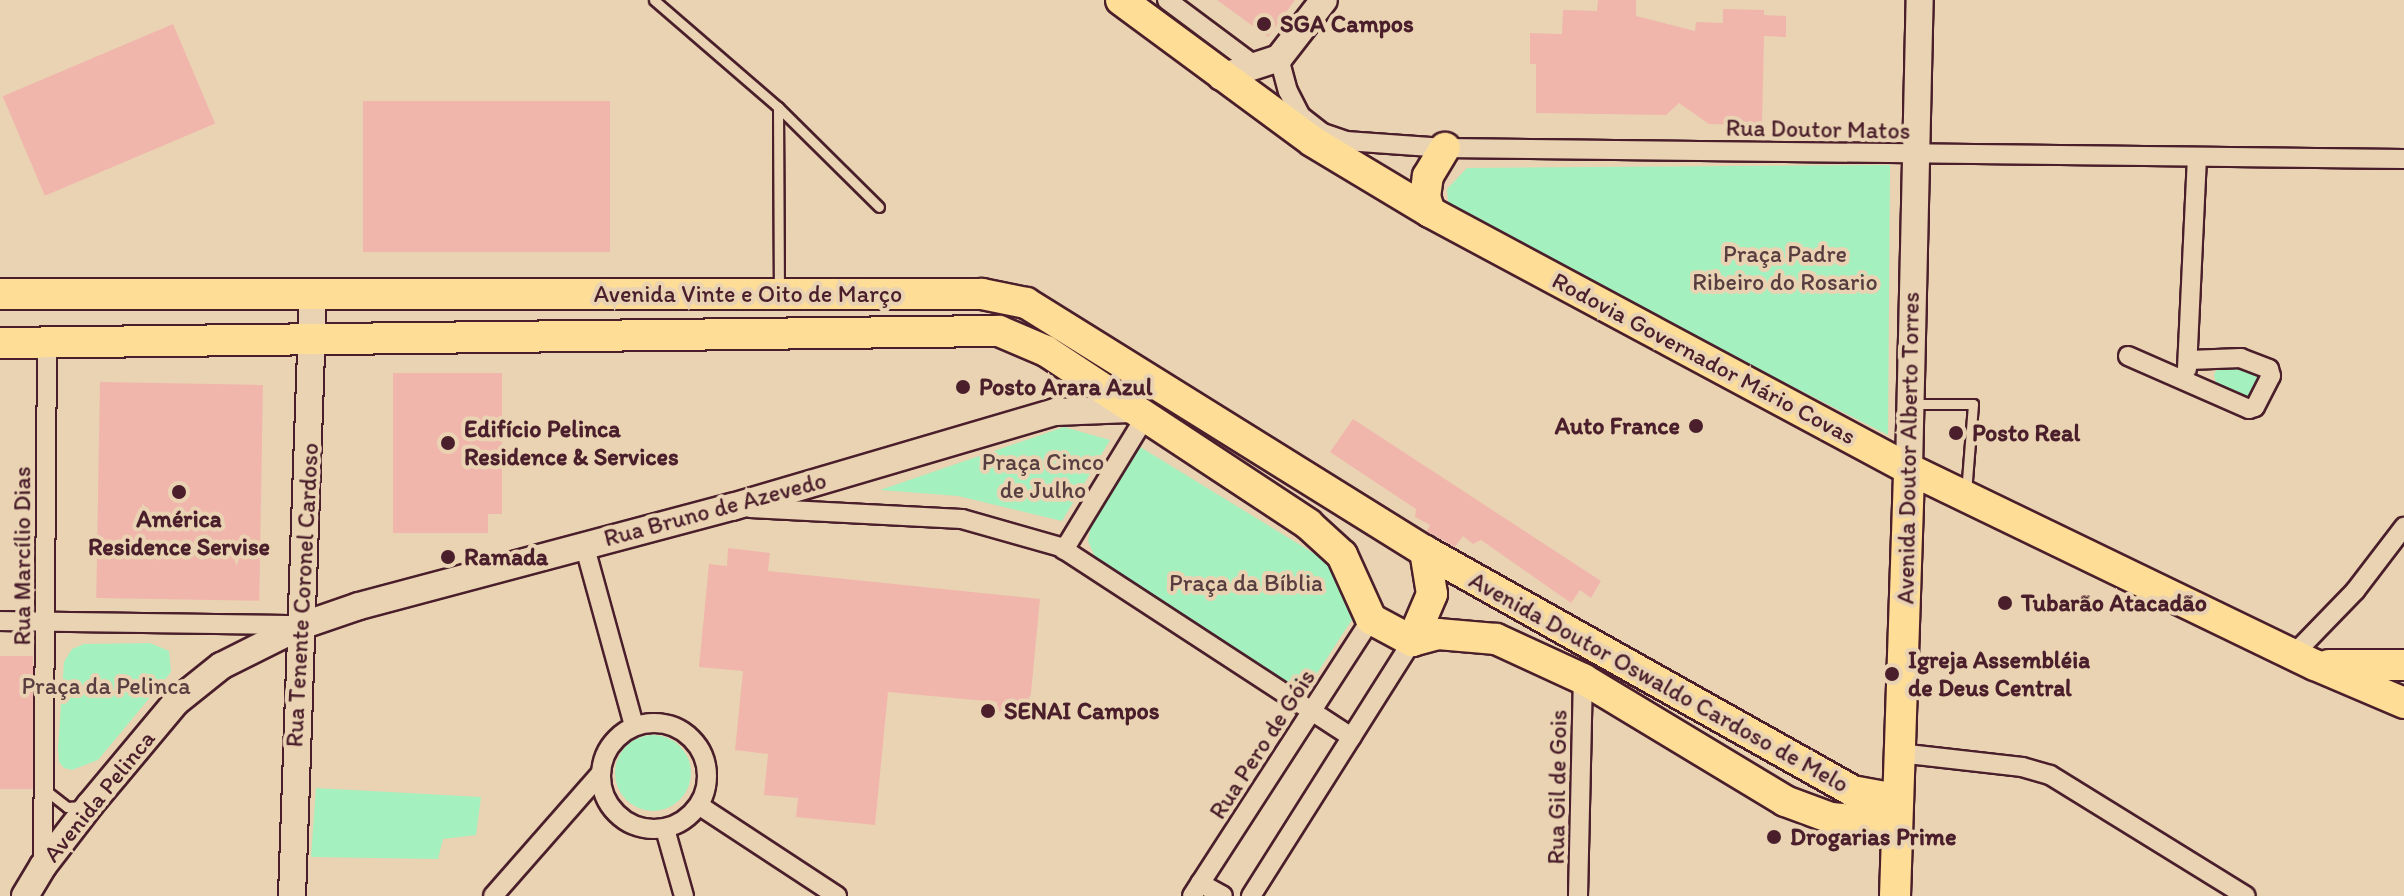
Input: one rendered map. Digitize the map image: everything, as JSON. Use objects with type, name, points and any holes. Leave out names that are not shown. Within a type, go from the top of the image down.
[{"type":"main road","name":"Rodovia Governador Mário Covas","points":[[1121,0],[1221,77],[1312,141],[1430,212],[1909,469],[2304,660],[2404,703]]},
{"type":"main road","points":[[1221,77],[1268,62],[1324,0]]},
{"type":"main road","name":"Avenida Doutor Alberto Torres","points":[[1895,896],[1920,0]]},
{"type":"main road","points":[[1430,212],[1425,197],[1428,176],[1445,148]]},
{"type":"main road","name":"Avenida Vinte e Oito de Março","points":[[0,294],[982,294],[1026,303],[1425,551]]},
{"type":"main road","points":[[879,331],[876,315],[882,303],[945,294]]},
{"type":"main road","name":"Rua Tenente Coronel Cardoso","points":[[292,896],[313,295]]},
{"type":"main road","name":"Avenida Vinte e Oito de Março","points":[[0,343],[999,331],[1046,351],[1137,414]]},
{"type":"main road","name":"Rua Bruno de Azevedo","points":[[301,626],[359,606],[732,507],[1055,412],[1137,414]]},
{"type":"main road","points":[[1137,414],[1308,524],[1342,555],[1371,619],[1412,641],[1432,594],[1425,551]]},
{"type":"main road","name":"Avenida Doutor Oswaldo Cardoso de Melo","points":[[1425,551],[1852,791],[1896,807]]},
{"type":"main road","name":"Avenida Pelinca","points":[[25,896],[43,866],[90,805],[156,724],[196,683],[301,626]]},
{"type":"main road","name":"Avenida Doutor Oswaldo Cardoso de Melo","points":[[1412,641],[1438,634],[1496,639],[1583,679],[1785,801],[1831,818],[1864,821],[1896,807]]},
{"type":"main road","name":"Rodovia Governador Mário Covas","points":[[2304,660],[2404,665]]},
{"type":"street","points":[[1167,0],[1268,62]]},
{"type":"street","name":"Rua Doutor Matos","points":[[1268,62],[1301,116],[1323,133],[1346,141],[1445,148],[2404,159]]},
{"type":"street","points":[[2185,380],[2189,360],[2197,157]]},
{"type":"street","name":"Rua Marcílio Dias","points":[[43,866],[47,343]]},
{"type":"street","points":[[2128,356],[2251,409],[2271,376],[2269,369],[2241,358],[2189,360]]},
{"type":"street","points":[[1064,550],[1137,414]]},
{"type":"street","points":[[732,507],[962,519],[1064,550],[1352,737]]},
{"type":"street","points":[[2304,660],[2404,527]]},
{"type":"street","points":[[584,544],[634,726]]},
{"type":"street","name":"Rua Pero de Góis","points":[[1196,889],[1371,619]]},
{"type":"street","points":[[0,621],[301,626]]},
{"type":"street","points":[[1251,896],[1412,641]]},
{"type":"street","name":"Rua Gil de Gois","points":[[1578,896],[1583,679]]},
{"type":"street","points":[[656,722],[678,727],[696,742],[706,762],[708,785],[700,806],[684,821],[665,829],[641,829],[619,817],[605,798],[600,774],[605,754],[617,737],[634,726],[656,722]]},
{"type":"street","points":[[1899,753],[2022,767],[2050,775],[2246,896]]},
{"type":"street","points":[[493,896],[600,774]]},
{"type":"street","points":[[700,806],[837,896]]},
{"type":"street","points":[[665,829],[684,896]]},
{"type":"street","points":[[1196,889],[1223,896]]},
{"type":"lane","points":[[654,0],[778,107],[879,207]]},
{"type":"lane","points":[[778,107],[779,293]]},
{"type":"lane","points":[[1908,404],[1973,404],[1965,496]]},
{"type":"lane","points":[[44,789],[67,807],[90,805]]},
{"type":"green space","name":"Praça Padre Ribeiro do Rosario","points":[[1890,165],[1888,435],[1449,212],[1447,189],[1467,168]]},
{"type":"green space","points":[[2240,362],[2267,375],[2251,408],[2218,393],[2214,374],[2222,363]]},
{"type":"green space","name":"Praça Cinco de Julho","points":[[1064,427],[1110,440],[1062,521],[958,496],[880,490]]},
{"type":"green space","name":"Praça da Bíblia","points":[[1137,445],[1323,559],[1344,587],[1353,618],[1303,695],[1095,557],[1088,541],[1091,523]]},
{"type":"green space","name":"Praça da Pelinca","points":[[150,643],[169,651],[171,672],[98,760],[72,770],[64,768],[59,762],[58,749],[64,662],[72,649],[84,644]]},
{"type":"green space","points":[[646,735],[660,735],[674,741],[685,752],[691,773],[688,788],[680,800],[660,811],[646,811],[632,805],[621,794],[615,780],[615,766],[621,752],[632,741]]},
{"type":"green space","points":[[316,788],[481,797],[476,835],[443,839],[438,859],[311,857]]},
{"type":"building","name":"SGA Campos","points":[[1217,0],[1295,0],[1268,37]]},
{"type":"building","points":[[1598,0],[1636,0],[1636,16],[1695,31],[1696,22],[1723,23],[1723,9],[1764,10],[1764,15],[1786,16],[1786,37],[1764,36],[1762,125],[1709,124],[1679,103],[1666,115],[1536,113],[1536,64],[1530,64],[1530,33],[1562,34],[1563,10],[1597,11]]},
{"type":"building","points":[[173,24],[215,123],[45,196],[3,96]]},
{"type":"building","points":[[363,101],[610,101],[610,252],[363,252]]},
{"type":"building","name":"Edifício Pelinca Residence & Services","points":[[393,373],[502,373],[502,514],[488,514],[488,533],[393,533]]},
{"type":"building","name":"América Residence Servise","points":[[100,382],[263,385],[259,601],[96,598]]},
{"type":"building","points":[[1353,419],[1601,581],[1591,598],[1580,590],[1571,603],[1481,540],[1473,544],[1463,536],[1455,547],[1427,531],[1430,525],[1415,517],[1416,509],[1330,452]]},
{"type":"building","points":[[728,548],[770,553],[768,571],[1040,599],[1029,714],[996,711],[997,702],[888,692],[875,825],[796,817],[798,798],[764,795],[768,754],[735,750],[743,671],[699,667],[709,564],[727,566]]},
{"type":"building","points":[[0,656],[33,656],[33,789],[0,789]]},
{"type":"place","name":"SGA Campos","points":[[1264,24]]},
{"type":"place","name":"Posto Arara Azul","points":[[963,387]]},
{"type":"place","name":"Auto France","points":[[1696,426]]},
{"type":"place","name":"Posto Real","points":[[1956,433]]},
{"type":"place","name":"Edifício Pelinca Residence & Services","points":[[448,443]]},
{"type":"place","name":"América Residence Servise","points":[[179,492]]},
{"type":"place","name":"Ramada","points":[[448,557]]},
{"type":"place","name":"Tubarão Atacadão","points":[[2005,603]]},
{"type":"place","name":"Igreja Assembléia de Deus Central","points":[[1892,674]]},
{"type":"place","name":"SENAI Campos","points":[[988,711]]},
{"type":"place","name":"Drogarias Prime","points":[[1774,837]]}]
